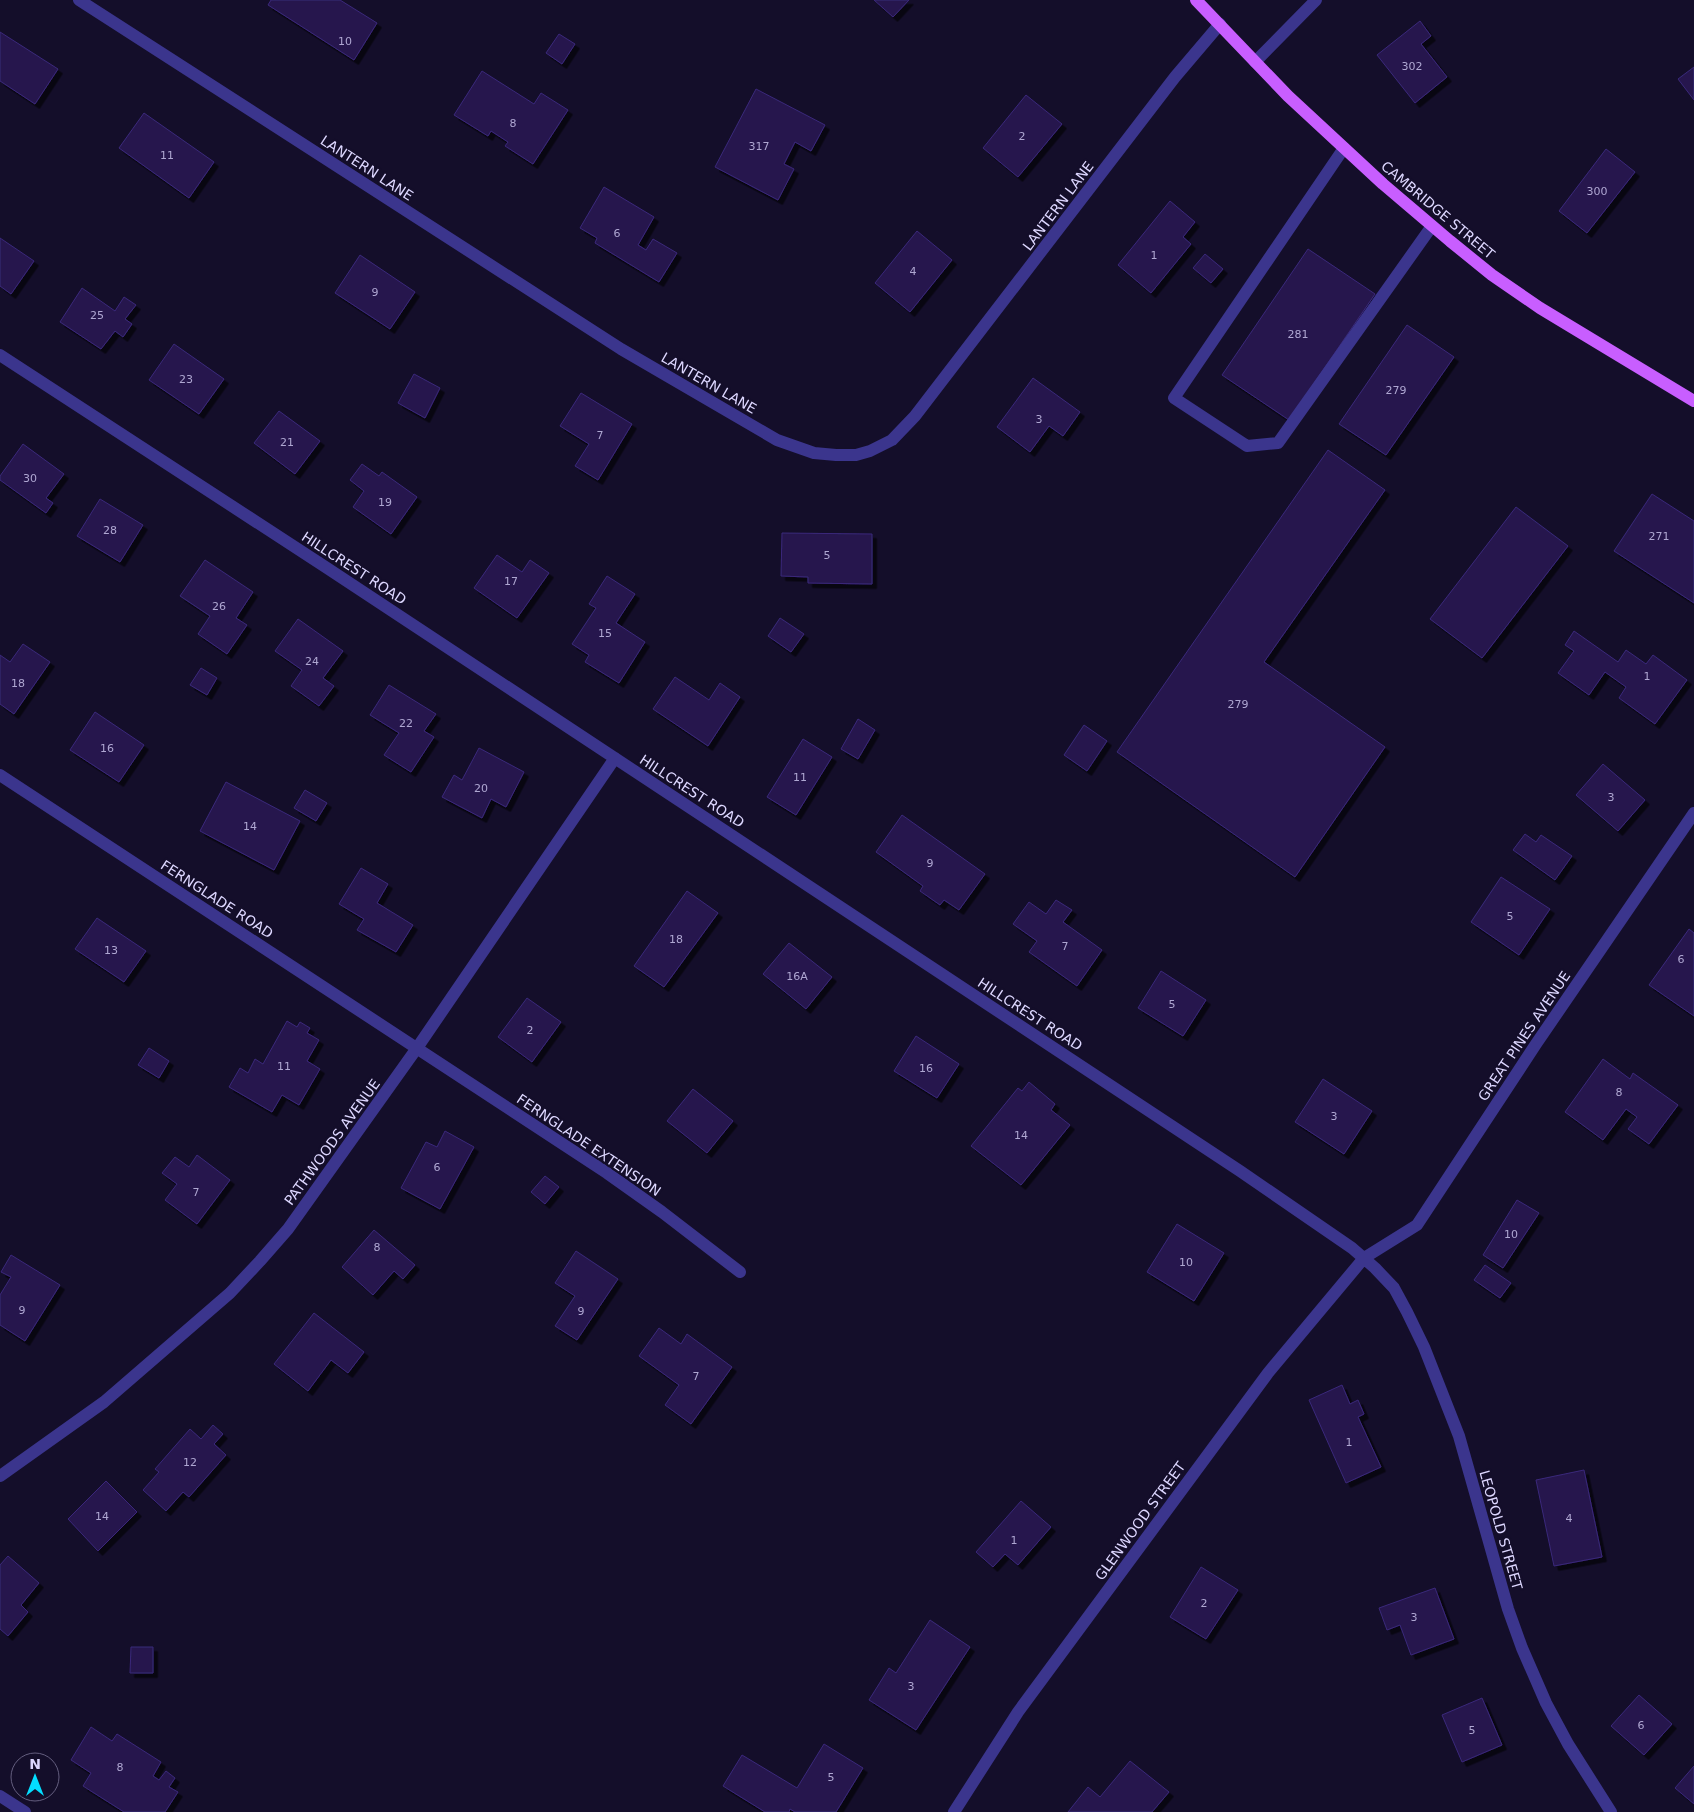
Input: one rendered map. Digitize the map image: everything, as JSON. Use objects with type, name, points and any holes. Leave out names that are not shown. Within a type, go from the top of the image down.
[{"type":"main road","name":"CAMBRIDGE STREET","points":[[1196,0],[1288,96],[1432,226],[1492,275],[1540,308],[1694,401]]},
{"type":"street","name":"LANTERN LANE","points":[[79,0],[621,350],[778,440],[814,453],[836,455],[856,455],[878,447],[892,440],[915,416],[1175,77],[1220,24]]},
{"type":"street","points":[[1255,62],[1316,0]]},
{"type":"street","points":[[1344,148],[1174,398],[1247,446],[1278,443],[1432,226]]},
{"type":"street","name":"HILLCREST ROAD","points":[[0,355],[1240,1171],[1364,1258]]},
{"type":"street","name":"PATHWOODS AVENUE","points":[[0,1476],[104,1402],[230,1293],[288,1229],[417,1048],[615,758]]},
{"type":"street","name":"FERNGLADE ROAD","points":[[0,775],[417,1048]]},
{"type":"street","name":"GREAT PINES AVENUE","points":[[1364,1258],[1417,1225],[1536,1044],[1694,813]]},
{"type":"street","name":"FERNGLADE EXTENSION","points":[[417,1048],[636,1193],[740,1272]]},
{"type":"street","name":"GLENWOOD STREET","points":[[954,1812],[1018,1712],[1262,1381],[1364,1258]]},
{"type":"street","name":"LEOPOLD STREET","points":[[1364,1258],[1394,1288],[1424,1347],[1459,1436],[1508,1610],[1522,1648],[1546,1703],[1568,1744],[1611,1812]]},
{"type":"street","points":[[0,1796],[24,1812]]},
{"type":"building","points":[[271,0],[340,0],[377,23],[354,60],[268,5]]},
{"type":"building","points":[[874,0],[909,0],[893,17]]},
{"type":"building","points":[[1420,21],[1431,36],[1421,44],[1447,77],[1415,103],[1377,55]]},
{"type":"building","points":[[0,32],[58,69],[35,104],[0,81]]},
{"type":"building","points":[[559,34],[575,44],[562,64],[546,53]]},
{"type":"building","points":[[1694,67],[1694,100],[1678,79]]},
{"type":"building","points":[[482,71],[534,104],[541,93],[568,110],[533,164],[505,146],[508,142],[491,131],[488,136],[454,115]]},
{"type":"building","points":[[756,89],[825,125],[811,151],[795,142],[784,164],[794,169],[778,200],[715,167]]},
{"type":"building","points":[[1026,95],[1062,124],[1018,177],[983,148]]},
{"type":"building","points":[[144,113],[214,162],[189,198],[119,148]]},
{"type":"building","points":[[1606,149],[1635,172],[1587,233],[1559,211]]},
{"type":"building","points":[[604,187],[654,217],[638,245],[646,250],[653,239],[677,253],[659,282],[595,243],[597,238],[580,228]]},
{"type":"building","points":[[1170,201],[1195,222],[1183,237],[1191,244],[1151,293],[1118,265]]},
{"type":"building","points":[[917,231],[952,260],[910,312],[875,283]]},
{"type":"building","points":[[0,238],[34,261],[11,294],[0,286]]},
{"type":"building","points":[[1308,249],[1375,294],[1289,420],[1222,375]]},
{"type":"building","points":[[1205,254],[1223,269],[1211,283],[1193,268]]},
{"type":"building","points":[[360,255],[415,292],[390,329],[335,293]]},
{"type":"building","points":[[82,288],[115,311],[124,297],[136,305],[125,319],[132,324],[123,337],[115,331],[101,349],[60,322]]},
{"type":"building","points":[[1407,325],[1454,357],[1386,455],[1339,424]]},
{"type":"building","points":[[174,344],[224,379],[199,414],[149,380]]},
{"type":"building","points":[[414,374],[440,388],[425,418],[398,403]]},
{"type":"building","points":[[1033,378],[1080,412],[1063,436],[1049,426],[1030,452],[997,427]]},
{"type":"building","points":[[581,393],[632,424],[598,480],[575,466],[589,444],[560,426]]},
{"type":"building","points":[[279,411],[320,441],[295,474],[254,443]]},
{"type":"building","points":[[23,444],[64,474],[46,498],[53,503],[46,513],[0,480],[0,476]]},
{"type":"building","points":[[1328,450],[1385,490],[1264,662],[1385,747],[1295,877],[1117,752]]},
{"type":"building","points":[[362,464],[379,476],[382,472],[417,497],[391,534],[353,507],[364,491],[350,480]]},
{"type":"building","points":[[1652,494],[1694,521],[1694,603],[1614,551]]},
{"type":"building","points":[[100,499],[143,525],[120,562],[77,536]]},
{"type":"building","points":[[1516,507],[1568,546],[1482,658],[1430,619]]},
{"type":"building","points":[[782,533],[872,534],[872,584],[808,583],[808,577],[781,576]]},
{"type":"building","points":[[497,555],[522,572],[530,560],[549,573],[517,618],[474,588]]},
{"type":"building","points":[[205,560],[253,592],[236,618],[247,625],[227,654],[198,634],[210,616],[180,596]]},
{"type":"building","points":[[607,576],[635,594],[616,623],[645,642],[619,683],[585,662],[589,655],[572,644],[596,608],[589,604]]},
{"type":"building","points":[[780,618],[804,634],[791,652],[768,636]]},
{"type":"building","points":[[298,619],[343,651],[323,678],[334,686],[319,706],[291,686],[302,670],[275,651]]},
{"type":"building","points":[[1574,631],[1618,662],[1626,650],[1646,664],[1653,655],[1687,680],[1655,724],[1619,698],[1626,687],[1605,672],[1589,695],[1558,673],[1574,651],[1565,645]]},
{"type":"building","points":[[23,644],[50,662],[14,714],[0,704],[0,655],[10,662]]},
{"type":"building","points":[[201,668],[217,678],[207,695],[190,685]]},
{"type":"building","points":[[675,677],[709,700],[720,683],[740,697],[708,746],[653,709]]},
{"type":"building","points":[[389,685],[436,714],[424,731],[434,737],[411,772],[384,755],[399,733],[370,715]]},
{"type":"building","points":[[95,712],[144,745],[119,782],[70,750]]},
{"type":"building","points":[[858,719],[875,730],[858,759],[841,749]]},
{"type":"building","points":[[1084,725],[1107,741],[1087,771],[1064,755]]},
{"type":"building","points":[[803,739],[832,757],[796,815],[767,797]]},
{"type":"building","points":[[479,748],[524,772],[506,807],[491,799],[482,818],[442,797],[454,775],[462,780]]},
{"type":"building","points":[[1603,764],[1645,800],[1618,831],[1576,795]]},
{"type":"building","points":[[226,782],[300,821],[274,870],[200,831]]},
{"type":"building","points":[[305,790],[327,803],[316,821],[294,808]]},
{"type":"building","points":[[902,815],[985,874],[959,910],[944,900],[940,905],[920,891],[923,886],[876,852]]},
{"type":"building","points":[[1525,834],[1536,842],[1541,835],[1572,856],[1555,880],[1513,850]]},
{"type":"building","points":[[361,868],[388,884],[377,903],[413,925],[396,952],[357,930],[364,919],[339,904]]},
{"type":"building","points":[[1501,877],[1550,909],[1519,955],[1471,922]]},
{"type":"building","points":[[687,891],[718,913],[664,987],[634,966]]},
{"type":"building","points":[[1056,900],[1072,910],[1063,922],[1102,950],[1077,986],[1029,952],[1037,941],[1013,924],[1029,902],[1046,914]]},
{"type":"building","points":[[97,918],[146,951],[124,982],[75,949]]},
{"type":"building","points":[[1689,929],[1694,933],[1694,1016],[1649,985]]},
{"type":"building","points":[[789,943],[832,977],[806,1009],[763,974]]},
{"type":"building","points":[[1161,971],[1206,1000],[1183,1036],[1138,1008]]},
{"type":"building","points":[[527,998],[561,1022],[532,1062],[498,1037]]},
{"type":"building","points":[[287,1021],[297,1027],[300,1022],[310,1028],[307,1033],[319,1040],[307,1061],[320,1069],[299,1105],[282,1095],[272,1112],[229,1087],[240,1068],[248,1073],[255,1059],[263,1064]]},
{"type":"building","points":[[916,1036],[959,1064],[937,1098],[894,1071]]},
{"type":"building","points":[[149,1048],[169,1061],[159,1078],[138,1065]]},
{"type":"building","points":[[1603,1059],[1630,1079],[1633,1073],[1678,1105],[1649,1144],[1628,1129],[1637,1117],[1626,1109],[1603,1140],[1565,1112]]},
{"type":"building","points":[[1323,1079],[1372,1111],[1344,1154],[1295,1122]]},
{"type":"building","points":[[1029,1082],[1055,1104],[1051,1110],[1070,1125],[1021,1185],[971,1146],[1018,1088],[1022,1091]]},
{"type":"building","points":[[693,1089],[733,1121],[707,1153],[667,1121]]},
{"type":"building","points":[[445,1131],[474,1147],[440,1209],[401,1188],[426,1142],[437,1147]]},
{"type":"building","points":[[197,1155],[230,1180],[197,1224],[165,1200],[177,1184],[162,1173],[175,1157],[189,1167]]},
{"type":"building","points":[[545,1176],[559,1187],[545,1204],[531,1192]]},
{"type":"building","points":[[1517,1200],[1539,1213],[1503,1268],[1483,1255]]},
{"type":"building","points":[[1177,1224],[1224,1253],[1194,1301],[1147,1272]]},
{"type":"building","points":[[374,1230],[415,1265],[403,1279],[394,1271],[373,1295],[342,1267]]},
{"type":"building","points":[[576,1251],[618,1279],[577,1340],[555,1326],[575,1296],[555,1283]]},
{"type":"building","points":[[11,1255],[60,1285],[25,1341],[0,1325],[0,1295],[11,1277],[1,1272]]},
{"type":"building","points":[[1485,1265],[1511,1283],[1500,1298],[1474,1280]]},
{"type":"building","points":[[314,1313],[364,1352],[348,1373],[331,1360],[308,1391],[274,1364]]},
{"type":"building","points":[[659,1328],[681,1344],[687,1334],[732,1367],[691,1424],[665,1405],[679,1385],[639,1356]]},
{"type":"building","points":[[1342,1385],[1350,1404],[1358,1400],[1364,1414],[1358,1417],[1381,1467],[1346,1483],[1309,1400]]},
{"type":"building","points":[[213,1425],[223,1434],[214,1444],[226,1455],[189,1497],[183,1492],[166,1511],[143,1490],[159,1472],[155,1469],[190,1429],[201,1439]]},
{"type":"building","points":[[1584,1470],[1602,1557],[1554,1566],[1536,1480]]},
{"type":"building","points":[[106,1481],[137,1512],[98,1551],[68,1519]]},
{"type":"building","points":[[1021,1501],[1051,1527],[1018,1565],[1005,1554],[993,1567],[976,1552]]},
{"type":"building","points":[[8,1556],[39,1583],[21,1605],[28,1612],[8,1636],[0,1629],[0,1565]]},
{"type":"building","points":[[1201,1567],[1238,1590],[1206,1639],[1170,1617]]},
{"type":"building","points":[[1435,1588],[1454,1639],[1411,1655],[1400,1625],[1387,1630],[1379,1608]]},
{"type":"building","points":[[930,1620],[970,1647],[916,1730],[869,1700],[889,1668],[896,1673]]},
{"type":"building","points":[[131,1647],[153,1647],[153,1673],[130,1673]]},
{"type":"building","points":[[1639,1695],[1672,1724],[1644,1755],[1611,1726]]},
{"type":"building","points":[[1482,1698],[1502,1745],[1462,1762],[1442,1715]]},
{"type":"building","points":[[91,1727],[112,1741],[117,1734],[161,1762],[153,1776],[159,1780],[166,1771],[175,1778],[169,1787],[178,1792],[165,1812],[124,1812],[83,1786],[91,1773],[71,1760]]},
{"type":"building","points":[[824,1744],[863,1768],[836,1812],[795,1812],[790,1809],[789,1812],[765,1812],[723,1786],[742,1755],[797,1788]]},
{"type":"building","points":[[1130,1761],[1169,1792],[1152,1812],[1068,1812],[1088,1787],[1100,1797]]},
{"type":"building","points":[[1694,1766],[1694,1804],[1675,1788]]}]
